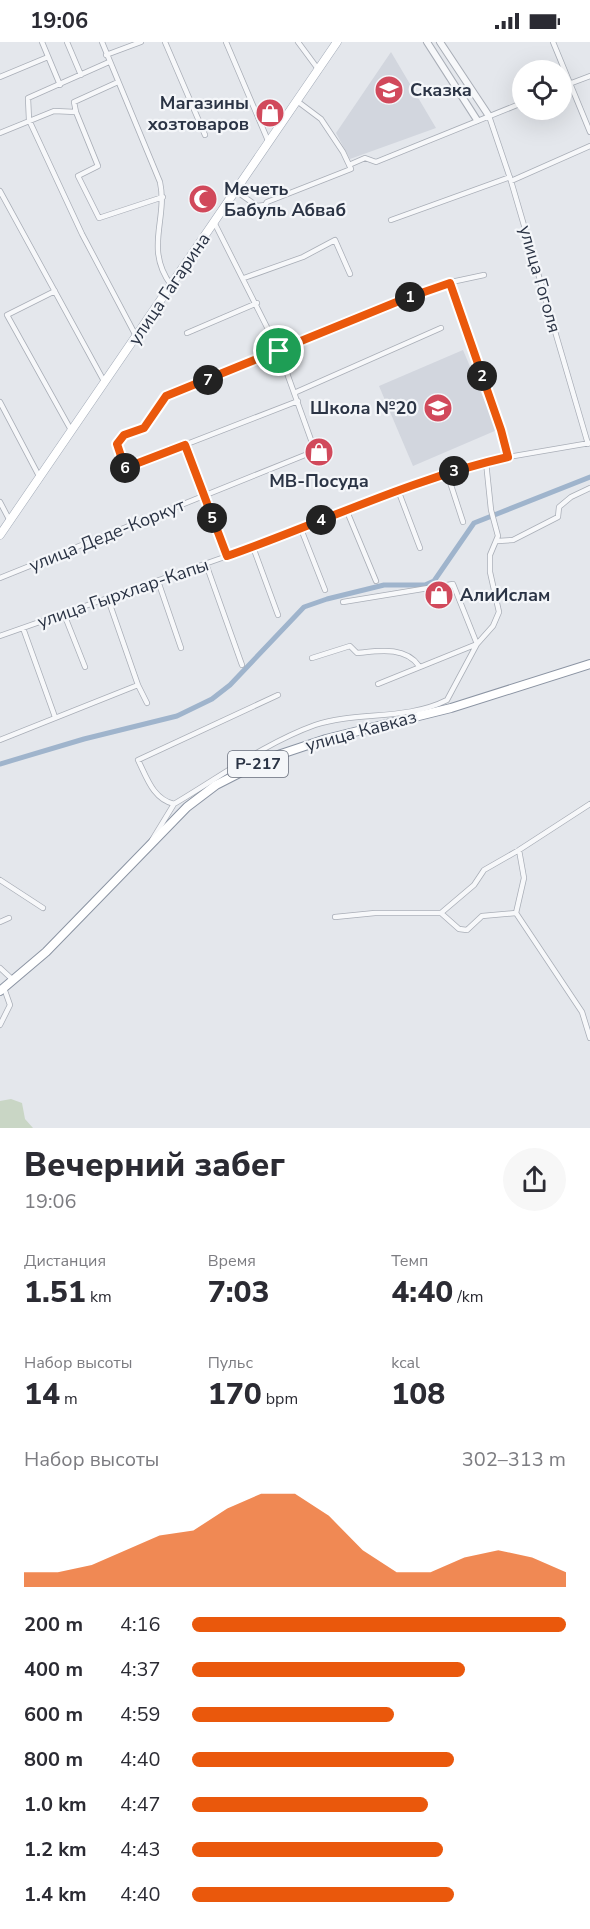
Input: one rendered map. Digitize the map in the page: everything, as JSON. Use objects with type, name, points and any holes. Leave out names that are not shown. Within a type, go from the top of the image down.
[{"type":"highway","name":"улица Кавказ","points":[[2,990],[14,981],[148,849],[187,807],[216,786],[269,758],[326,739],[451,708],[590,664]]},
{"type":"main road","name":"улица Гагарина","points":[[0,535],[338,42]]},
{"type":"street","points":[[42,42],[60,85]]},
{"type":"street","points":[[67,42],[81,75]]},
{"type":"street","points":[[102,42],[160,182],[163,197],[159,210],[159,267],[171,285]]},
{"type":"street","points":[[106,55],[141,42]]},
{"type":"street","points":[[165,42],[205,135]]},
{"type":"street","points":[[226,42],[268,143]]},
{"type":"street","points":[[298,42],[318,69]]},
{"type":"street","points":[[427,42],[477,120]]},
{"type":"street","points":[[440,42],[489,116]]},
{"type":"street","points":[[554,42],[561,60]]},
{"type":"street","points":[[0,77],[48,57]]},
{"type":"street","points":[[109,62],[28,98],[29,120],[82,234],[136,337]]},
{"type":"street","points":[[572,83],[590,76]]},
{"type":"street","points":[[118,82],[74,102],[98,166],[78,176],[99,218],[104,219],[163,197]]},
{"type":"street","points":[[572,86],[590,132]]},
{"type":"street","points":[[297,101],[321,118],[350,167]]},
{"type":"street","points":[[236,191],[257,206],[265,205],[267,202],[350,167],[365,158],[376,162],[512,107]]},
{"type":"street","points":[[0,133],[54,111],[76,112]]},
{"type":"street","name":"улица Гоголя","points":[[489,116],[511,179],[589,444]]},
{"type":"street","points":[[391,220],[511,179],[590,146]]},
{"type":"street","points":[[0,191],[105,383]]},
{"type":"street","points":[[214,222],[257,303],[279,351],[298,401],[125,468],[117,444],[124,435],[144,428],[166,396],[279,351],[414,295],[484,275]]},
{"type":"street","points":[[244,278],[303,257],[335,240],[350,274]]},
{"type":"street","points":[[450,283],[501,430],[508,457]]},
{"type":"street","points":[[55,291],[7,315],[71,431]]},
{"type":"street","points":[[187,333],[257,303]]},
{"type":"street","points":[[294,393],[441,328]]},
{"type":"street","name":"улица Деде-Коркут","points":[[0,578],[315,451],[298,401]]},
{"type":"street","points":[[0,402],[39,477]]},
{"type":"street","name":"улица Гырхлар-Капы","points":[[0,636],[253,547],[346,509],[447,473],[508,457],[589,444]]},
{"type":"street","points":[[185,445],[227,556]]},
{"type":"street","points":[[148,849],[156,831],[174,804],[282,740],[317,725],[391,716],[443,702],[451,694],[477,644],[494,626],[499,612],[489,562],[492,549],[498,541],[491,510],[486,462]]},
{"type":"street","points":[[447,473],[463,522]]},
{"type":"street","points":[[498,541],[513,540],[558,517],[559,507],[569,498],[590,488]]},
{"type":"street","points":[[398,490],[420,549]]},
{"type":"street","points":[[0,502],[10,521]]},
{"type":"street","points":[[346,509],[376,581]]},
{"type":"street","points":[[301,529],[325,590]]},
{"type":"street","points":[[253,547],[278,615]]},
{"type":"street","points":[[206,564],[243,665]]},
{"type":"street","points":[[158,581],[181,648]]},
{"type":"street","points":[[343,602],[453,584],[477,644]]},
{"type":"street","points":[[108,599],[138,685],[147,703]]},
{"type":"street","points":[[64,614],[85,667]]},
{"type":"street","points":[[23,628],[55,717]]},
{"type":"street","points":[[378,684],[477,644]]},
{"type":"street","points":[[312,658],[350,646],[357,653],[400,652],[414,659],[419,666]]},
{"type":"street","points":[[0,740],[138,685]]},
{"type":"street","points":[[451,694],[451,708]]},
{"type":"street","points":[[174,804],[165,802],[154,792],[138,760],[278,695]]},
{"type":"street","points":[[441,914],[474,885],[484,870],[590,804]]},
{"type":"street","points":[[519,850],[524,878],[516,913],[582,1012],[590,1038]]},
{"type":"street","points":[[0,880],[43,908]]},
{"type":"street","points":[[335,916],[375,913],[441,914],[459,929],[467,930],[482,916],[516,913]]},
{"type":"street","points":[[0,922],[9,918]]},
{"type":"street","points":[[0,968],[14,981]]},
{"type":"street","points":[[0,1025],[10,1005],[2,990]]},
{"type":"shaded area","name":"Сказка","points":[[391,52],[436,128],[350,159],[336,133]]},
{"type":"shaded area","name":"Школа №20","points":[[463,350],[497,430],[413,466],[379,386]]},
{"type":"green space","points":[[11,1099],[22,1103],[25,1119],[33,1128],[0,1128],[0,1101]]},
{"type":"waterway","points":[[0,764],[84,739],[177,716],[212,699],[230,685],[304,607],[384,585],[425,585],[434,581],[474,523],[590,477]]},
{"type":"place","name":"Сказка","points":[[389,90]]},
{"type":"place","name":"Магазины хозтоваров","points":[[270,113]]},
{"type":"place","name":"Мечеть Бабуль Абваб","points":[[203,199]]},
{"type":"place","name":"Школа №20","points":[[438,408]]},
{"type":"place","name":"МВ-Посуда","points":[[319,452]]},
{"type":"place","name":"АлиИслам","points":[[439,595]]},
{"type":"route","points":[[450,283],[501,430],[508,457],[447,473],[398,490],[227,556],[185,445],[125,468],[117,444],[124,435],[144,428],[166,396],[279,351],[404,299],[450,283]]}]
